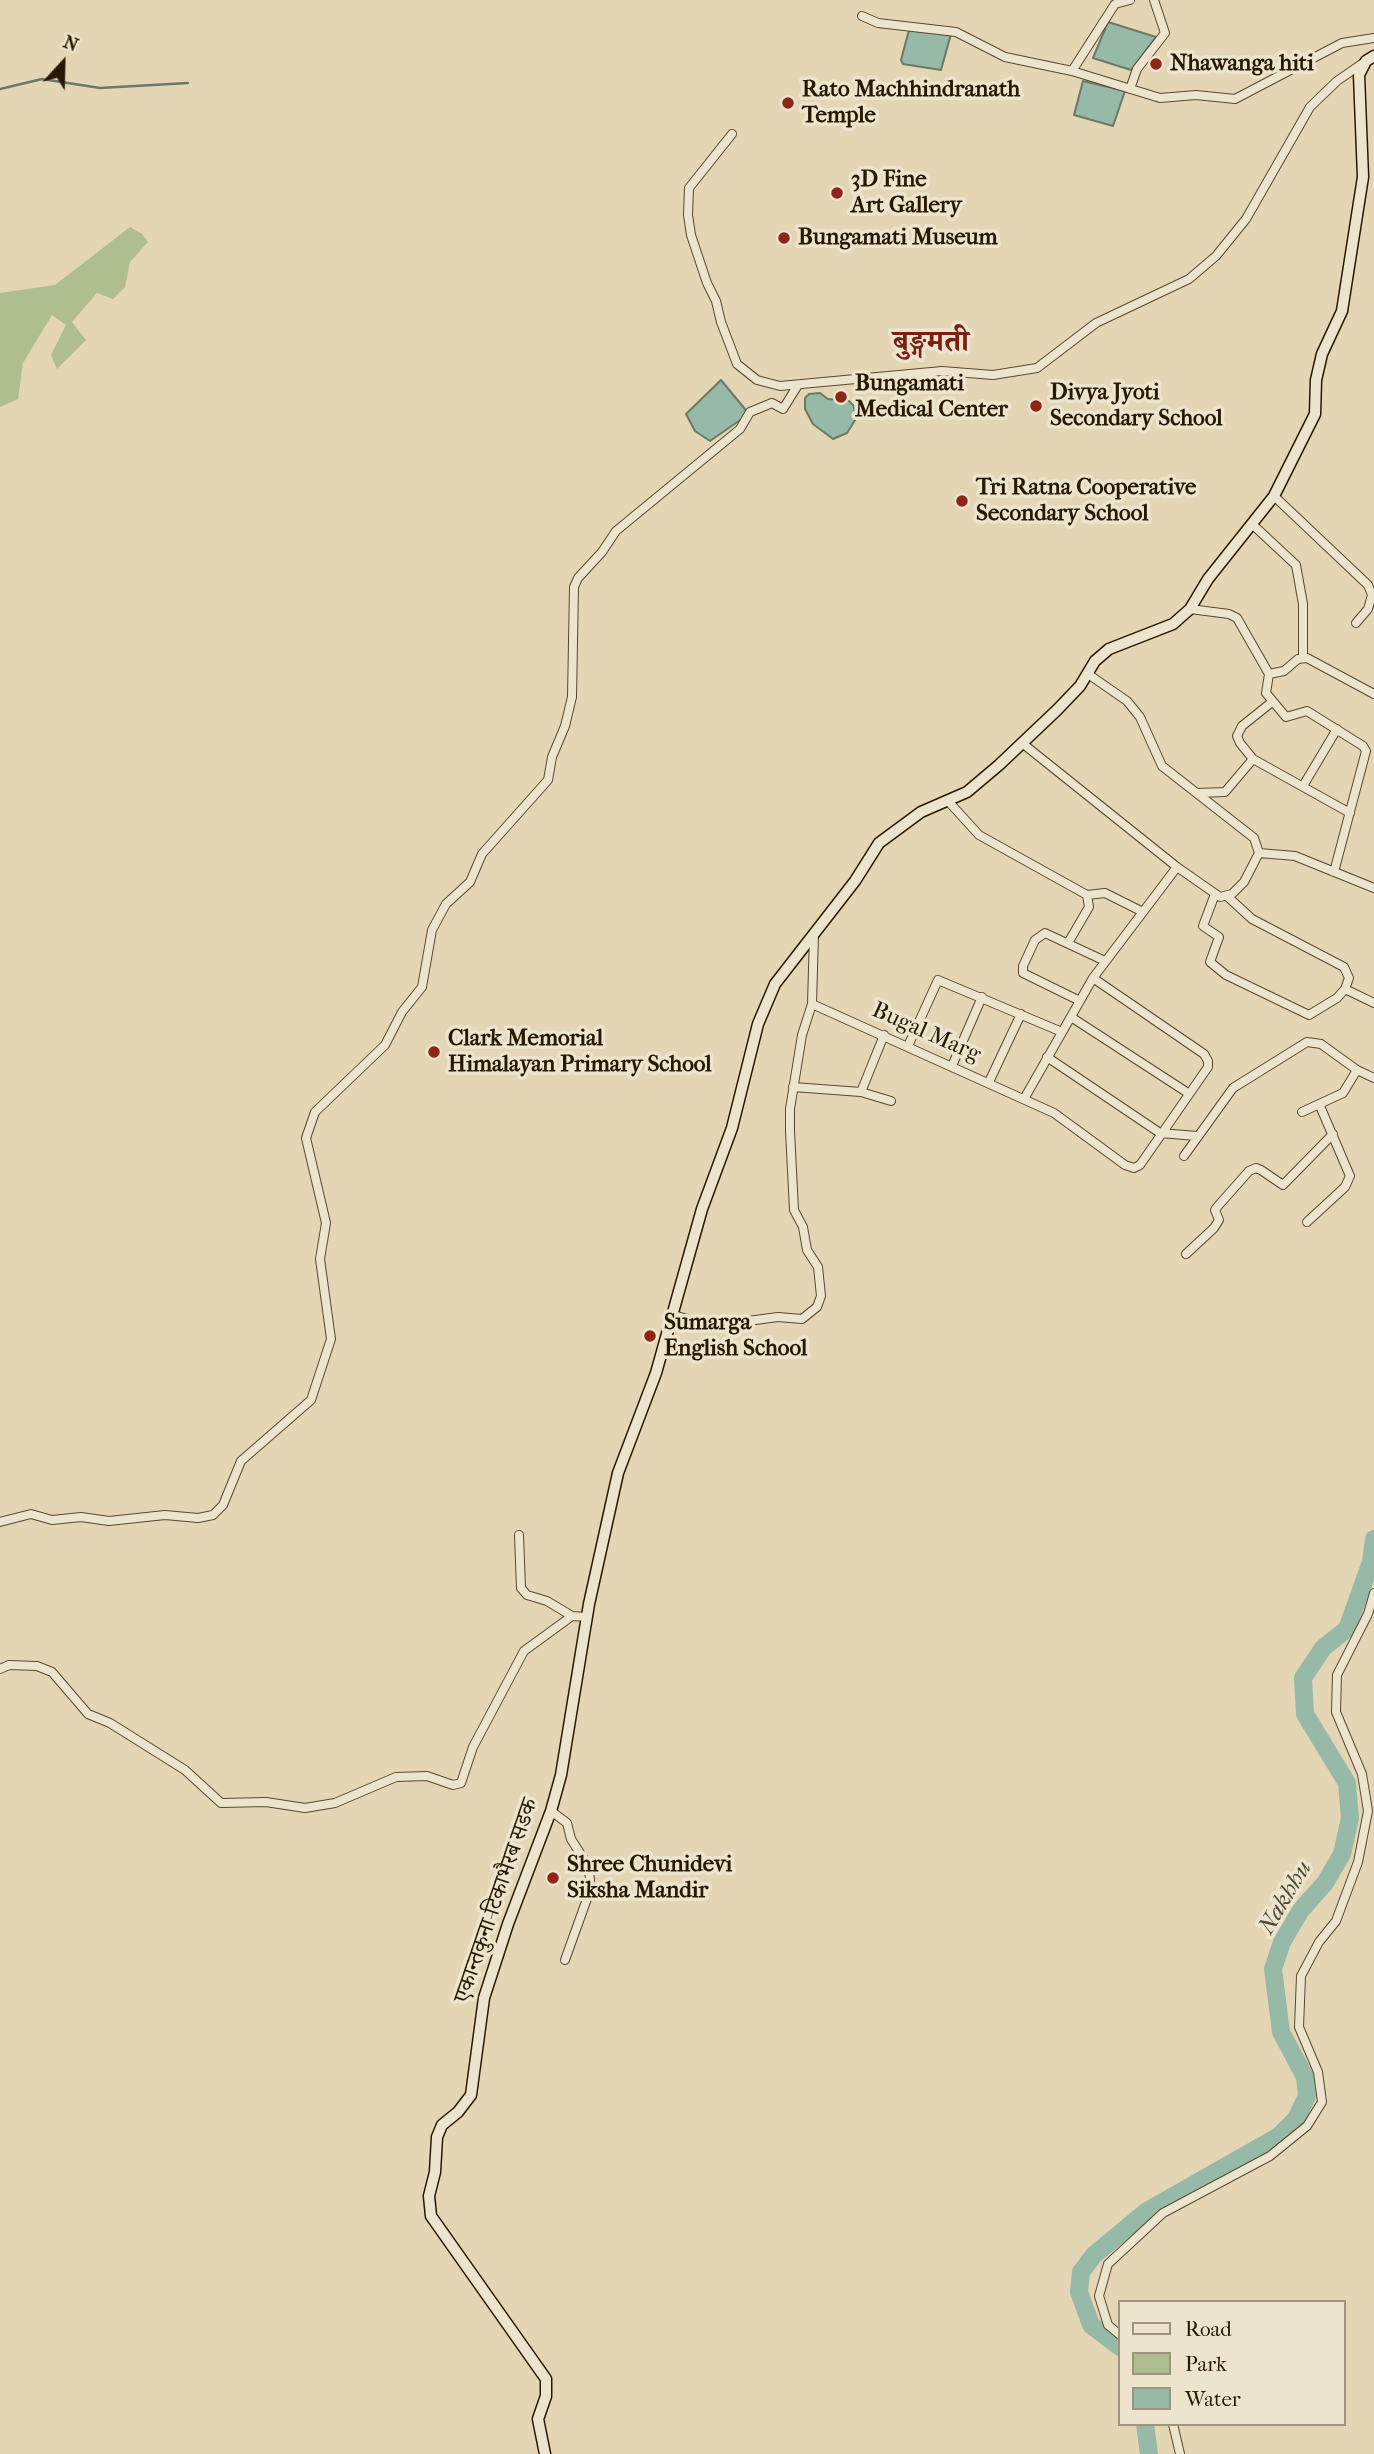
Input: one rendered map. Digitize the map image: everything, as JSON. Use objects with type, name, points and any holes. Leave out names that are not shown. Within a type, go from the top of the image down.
[{"type":"main road","points":[[1190,609],[1208,579],[1273,496],[1315,414],[1322,354],[1342,311],[1363,177],[1359,75],[1370,59]]},
{"type":"main road","name":"एकान्तकुना-टिकाभैरब सडक","points":[[545,2454],[537,2419],[546,2396],[546,2379],[438,2229],[428,2208],[439,2131],[471,2095],[484,1997],[508,1924],[551,1811],[574,1704],[589,1604],[618,1473],[656,1373],[674,1315],[687,1256],[729,1138],[758,1024],[775,984],[855,881],[879,843],[921,812],[967,792],[1057,710],[1088,674],[1096,660],[1109,649],[1173,624],[1190,609]]},
{"type":"street","points":[[1072,71],[1115,4],[1130,0]]},
{"type":"street","points":[[1130,89],[1137,69],[1165,33],[1154,0]]},
{"type":"street","points":[[862,16],[878,23],[956,32],[1004,57],[1072,71],[1160,98],[1196,94],[1236,99],[1342,43],[1374,38]]},
{"type":"street","points":[[732,134],[689,188],[691,235],[737,363],[757,380],[780,386],[942,371],[993,375],[1037,368],[1096,323],[1189,279],[1216,257],[1260,199],[1310,107],[1337,81],[1370,59]]},
{"type":"street","points":[[0,1522],[31,1514],[52,1520],[81,1517],[109,1521],[165,1515],[198,1518],[213,1515],[223,1505],[241,1461],[311,1400],[331,1339],[320,1258],[326,1223],[306,1138],[314,1112],[385,1045],[402,1012],[422,987],[432,930],[446,904],[470,882],[482,854],[548,780],[552,757],[565,726],[572,697],[574,587],[578,578],[602,552],[616,531],[740,429],[750,412],[772,403],[783,409],[798,385]]},
{"type":"street","points":[[1273,496],[1368,585],[1372,594],[1368,609],[1356,623]]},
{"type":"street","points":[[1252,524],[1296,565],[1303,604],[1303,657]]},
{"type":"street","points":[[1190,609],[1228,614],[1237,618],[1269,674],[1265,687],[1272,702],[1286,717],[1307,710],[1363,746],[1366,751],[1334,872]]},
{"type":"street","points":[[1269,674],[1284,671],[1303,657]]},
{"type":"street","points":[[1303,657],[1314,660],[1374,694]]},
{"type":"street","points":[[1088,674],[1127,701],[1140,717],[1162,766],[1254,838],[1259,853],[1244,882],[1228,897]]},
{"type":"street","points":[[1272,702],[1238,732],[1240,743],[1253,759],[1350,813]]},
{"type":"street","points":[[1303,786],[1337,729]]},
{"type":"street","points":[[1022,743],[1177,867],[1215,894],[1228,897],[1252,919],[1344,967],[1349,978],[1345,989],[1337,998],[1309,1015],[1226,975],[1210,962],[1219,937],[1203,926],[1215,894]]},
{"type":"street","points":[[1198,793],[1226,792],[1253,759]]},
{"type":"street","points":[[948,801],[979,835],[1087,895],[1105,893],[1141,911]]},
{"type":"street","points":[[1259,853],[1295,856],[1374,888]]},
{"type":"street","points":[[1024,1099],[1093,978],[1141,911],[1177,867]]},
{"type":"street","points":[[1068,943],[1089,907],[1087,895]]},
{"type":"street","points":[[674,1315],[694,1321],[725,1324],[778,1317],[802,1319],[817,1307],[821,1296],[818,1267],[807,1250],[803,1227],[794,1210],[790,1131],[793,1087],[802,1035],[812,1004],[814,934]]},
{"type":"street","points":[[1080,1001],[1023,974],[1023,966],[1039,934],[1068,943],[1105,961]]},
{"type":"street","name":"Bugal Marg","points":[[812,1004],[1054,1113],[1125,1165],[1133,1168],[1140,1165],[1208,1067],[1205,1054],[1093,978]]},
{"type":"street","points":[[908,1045],[934,985],[939,980],[1062,1032]]},
{"type":"street","points":[[1345,989],[1374,1003]]},
{"type":"street","points":[[952,1066],[982,997]]},
{"type":"street","points":[[989,1082],[1021,1014]]},
{"type":"street","points":[[1071,1017],[1188,1093]]},
{"type":"street","points":[[861,1092],[884,1035]]},
{"type":"street","points":[[1184,1156],[1233,1087],[1307,1042],[1321,1044],[1372,1079]]},
{"type":"street","points":[[1047,1057],[1160,1133],[1197,1136]]},
{"type":"street","points":[[1302,1112],[1320,1106],[1343,1093],[1357,1070]]},
{"type":"street","points":[[793,1087],[861,1092],[891,1101]]},
{"type":"street","points":[[1307,1222],[1349,1181],[1350,1171],[1320,1106]]},
{"type":"street","points":[[1186,1254],[1214,1228],[1219,1220],[1215,1210],[1249,1171],[1256,1168],[1261,1170],[1283,1185],[1333,1134]]},
{"type":"street","points":[[519,1535],[522,1588],[527,1595],[547,1601],[572,1616],[587,1617]]},
{"type":"street","points":[[1118,2332],[1108,2325],[1099,2296],[1108,2264],[1163,2213],[1270,2156],[1307,2126],[1322,2102],[1318,2072],[1299,2027],[1301,1976],[1319,1942],[1336,1921],[1358,1862],[1368,1811],[1362,1774],[1336,1712],[1336,1675],[1368,1615],[1374,1593]]},
{"type":"street","points":[[0,1669],[9,1665],[37,1666],[52,1672],[88,1714],[110,1723],[185,1770],[221,1803],[266,1802],[305,1808],[335,1803],[396,1777],[427,1776],[453,1785],[461,1783],[473,1747],[524,1651],[572,1616]]},
{"type":"street","points":[[551,1811],[566,1824],[571,1839],[588,1866],[590,1879],[588,1896],[565,1960]]},
{"type":"street","points":[[1173,2426],[1180,2454]]},
{"type":"green space","points":[[130,227],[142,234],[148,242],[130,262],[125,287],[113,299],[97,293],[72,322],[86,340],[57,369],[51,355],[66,325],[52,315],[23,363],[18,399],[0,407],[0,293],[55,285]]},
{"type":"water","points":[[1108,22],[1156,37],[1131,70],[1093,58]]},
{"type":"water","points":[[909,30],[951,34],[941,70],[903,64],[901,60]]},
{"type":"water","points":[[1083,81],[1125,91],[1113,126],[1074,115]]},
{"type":"water","points":[[721,380],[749,414],[710,441],[695,431],[686,414]]},
{"type":"water","points":[[820,393],[828,399],[849,401],[853,405],[857,417],[847,433],[833,439],[813,424],[805,409],[805,398],[809,394]]},
{"type":"waterway","points":[[0,89],[42,79],[100,88],[188,83]]},
{"type":"waterway","name":"Nakhhu","points":[[1118,2345],[1091,2325],[1079,2292],[1081,2272],[1094,2255],[1147,2211],[1279,2136],[1296,2119],[1307,2096],[1305,2077],[1281,2032],[1273,1969],[1282,1942],[1301,1910],[1325,1883],[1342,1854],[1350,1818],[1347,1783],[1305,1714],[1303,1678],[1323,1648],[1347,1629],[1371,1562],[1374,1539]]},
{"type":"waterway","name":"Nakhhu","points":[[1145,2426],[1149,2454]]},
{"type":"place","name":"Nhawanga hiti","points":[[1156,64]]},
{"type":"place","name":"Rato Machhindranath Temple","points":[[788,103]]},
{"type":"place","name":"3D Fine Art Gallery","points":[[837,193]]},
{"type":"place","name":"Bungamati Museum","points":[[784,238]]},
{"type":"place","name":"Bungamati Medical Center","points":[[841,397]]},
{"type":"place","name":"Divya Jyoti Secondary School","points":[[1036,406]]},
{"type":"place","name":"Tri Ratna Cooperative Secondary School","points":[[962,501]]},
{"type":"place","name":"Clark Memorial Himalayan Primary School","points":[[434,1052]]},
{"type":"place","name":"Sumarga English School","points":[[650,1336]]},
{"type":"place","name":"Shree Chunidevi Siksha Mandir","points":[[553,1878]]},
{"type":"district","name":"बुङ्गमती","points":[[931,344]]}]
